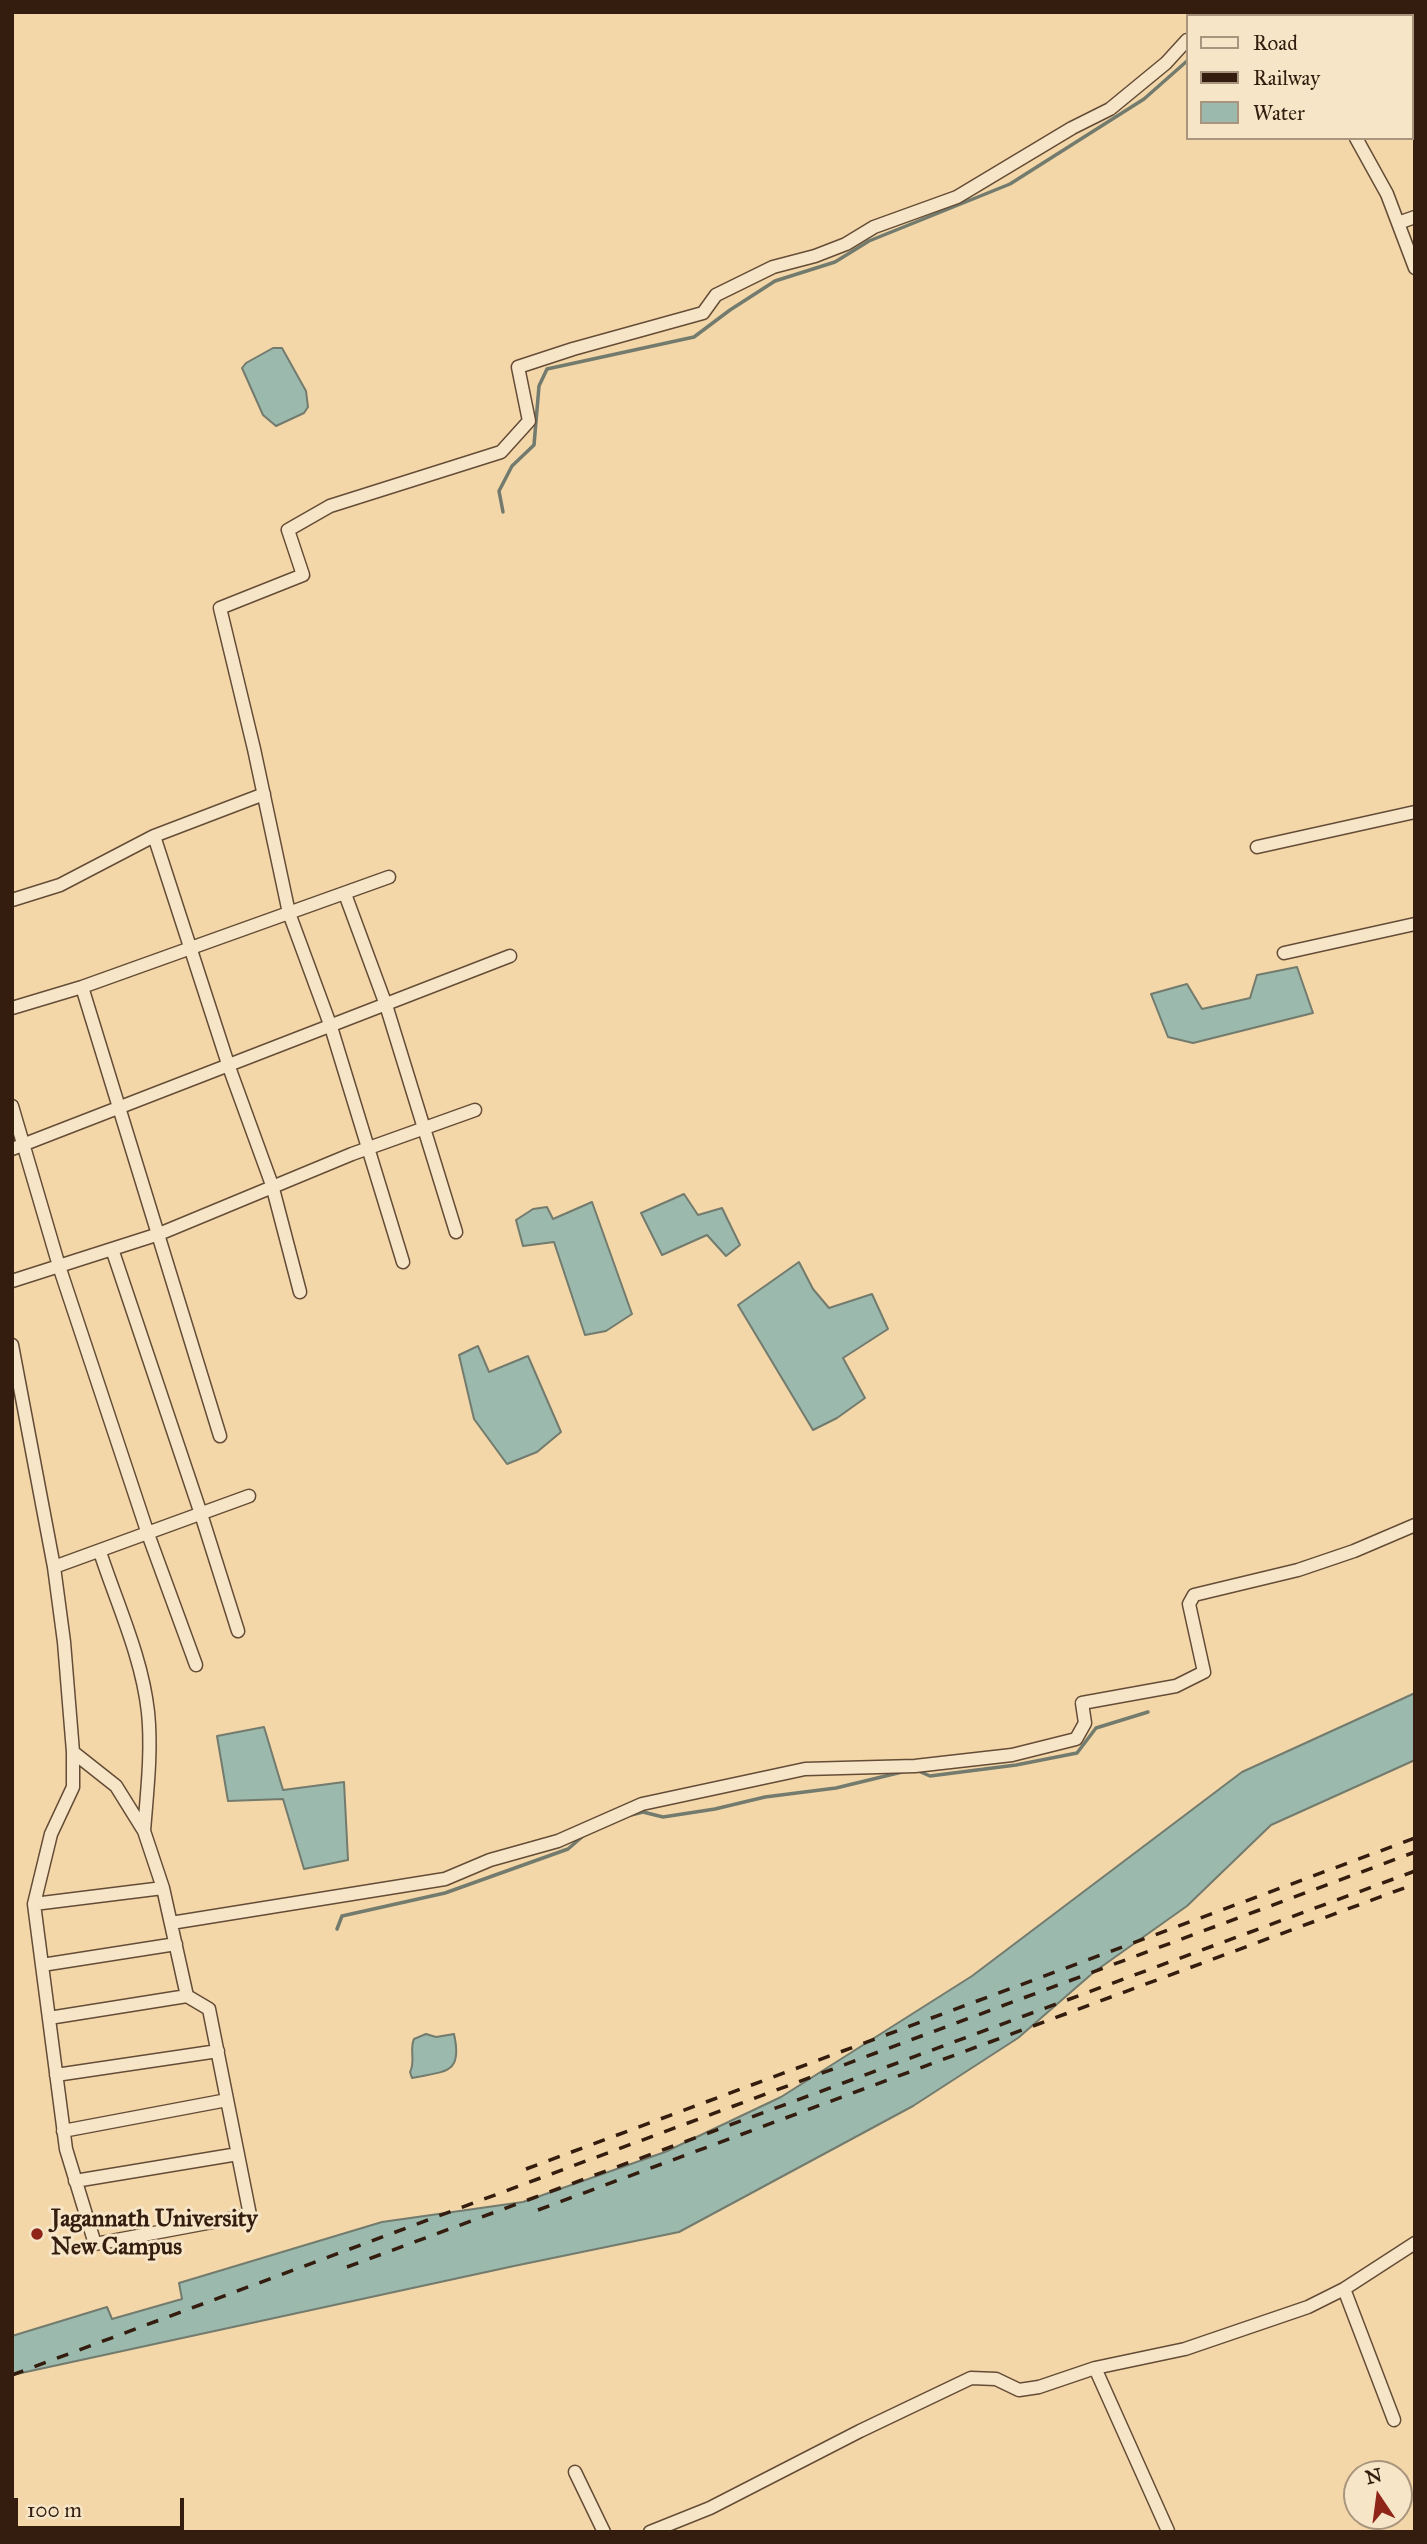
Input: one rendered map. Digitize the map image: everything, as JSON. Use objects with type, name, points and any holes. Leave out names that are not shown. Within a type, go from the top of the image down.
[{"type":"street","points":[[403,1262],[331,1027],[289,913],[220,607],[303,575],[288,530],[330,506],[501,452],[529,421],[518,367],[703,313],[716,295],[773,267],[815,256],[846,244],[874,227],[957,197],[1072,128],[1110,109],[1166,63],[1186,41]]},
{"type":"street","points":[[1357,140],[1387,194],[1415,268]]},
{"type":"street","points":[[1398,223],[1415,217]]},
{"type":"street","points":[[12,900],[60,885],[154,836],[264,794]]},
{"type":"street","points":[[1257,847],[1415,812]]},
{"type":"street","points":[[154,836],[229,1067],[272,1185],[300,1292]]},
{"type":"street","points":[[12,1008],[82,987],[389,877]]},
{"type":"street","points":[[345,894],[386,1005],[456,1231]]},
{"type":"street","points":[[1284,953],[1415,924]]},
{"type":"street","points":[[18,1147],[510,956]]},
{"type":"street","points":[[82,987],[220,1436]]},
{"type":"street","points":[[12,1106],[18,1147],[148,1534],[196,1665]]},
{"type":"street","points":[[12,1281],[159,1234],[272,1185],[475,1110]]},
{"type":"street","points":[[112,1249],[238,1631]]},
{"type":"street","points":[[12,1345],[54,1567],[65,1642],[73,1752],[73,1787],[51,1834],[34,1904],[66,2149],[95,2244],[250,2215],[209,2009],[187,1996],[49,2018]]},
{"type":"street","points":[[54,1567],[249,1496]]},
{"type":"street","points":[[171,1923],[445,1879],[490,1860],[558,1841],[642,1804],[805,1769],[915,1766],[1012,1755],[1076,1739],[1085,1723],[1082,1703],[1177,1686],[1204,1672],[1189,1604],[1194,1595],[1298,1570],[1354,1551],[1415,1525]]},
{"type":"street","points":[[100,1552],[141,1675],[148,1713],[149,1777],[144,1831]]},
{"type":"street","points":[[73,1752],[116,1786],[144,1831],[163,1888],[187,1996]]},
{"type":"street","points":[[34,1904],[163,1888]]},
{"type":"street","points":[[42,1965],[176,1944]]},
{"type":"street","points":[[56,2074],[218,2051]]},
{"type":"street","points":[[63,2131],[228,2100]]},
{"type":"street","points":[[75,2180],[238,2154]]},
{"type":"street","points":[[650,2532],[710,2508],[971,2378],[996,2379],[1019,2390],[1039,2387],[1096,2368],[1185,2349],[1288,2315],[1344,2288],[1415,2244]]},
{"type":"street","points":[[1344,2288],[1394,2420]]},
{"type":"street","points":[[1096,2368],[1168,2531]]},
{"type":"street","points":[[575,2472],[604,2532]]},
{"type":"water","points":[[273,348],[282,348],[306,391],[308,407],[304,413],[276,426],[263,415],[242,368]]},
{"type":"water","points":[[1297,967],[1313,1013],[1193,1043],[1168,1037],[1151,994],[1187,984],[1202,1009],[1250,998],[1257,975]]},
{"type":"water","points":[[684,1194],[698,1215],[722,1208],[740,1245],[726,1256],[707,1235],[662,1255],[641,1213]]},
{"type":"water","points":[[592,1202],[632,1314],[606,1331],[585,1335],[554,1242],[523,1246],[516,1220],[533,1209],[547,1207],[553,1219]]},
{"type":"water","points":[[799,1262],[813,1289],[829,1308],[872,1294],[888,1329],[843,1358],[865,1398],[837,1418],[813,1430],[738,1305]]},
{"type":"water","points":[[478,1346],[489,1372],[528,1356],[561,1432],[537,1452],[507,1464],[474,1419],[459,1355]]},
{"type":"water","points":[[1415,1693],[1415,1760],[1271,1825],[1187,1906],[1094,1972],[1018,2038],[913,2106],[679,2232],[12,2375],[12,2336],[107,2307],[112,2319],[182,2299],[179,2283],[382,2222],[523,2202],[665,2152],[781,2097],[972,1976],[1242,1772]]},
{"type":"water","points":[[264,1727],[283,1790],[344,1782],[348,1860],[304,1869],[283,1799],[228,1801],[217,1736]]},
{"type":"water","points":[[426,2034],[436,2037],[454,2034],[454,2064],[443,2072],[412,2078],[410,2072],[414,2039]]},
{"type":"waterway","points":[[503,512],[499,491],[512,466],[534,445],[539,386],[547,369],[694,337],[775,281],[835,262],[869,241],[1010,184],[1144,99],[1186,62]]},
{"type":"waterway","points":[[916,1770],[930,1776],[1016,1765],[1077,1753],[1096,1728],[1148,1712]]},
{"type":"waterway","points":[[631,1815],[643,1812],[663,1817],[715,1809],[765,1797],[836,1788],[902,1772]]},
{"type":"waterway","points":[[337,1929],[342,1916],[445,1893],[568,1849],[583,1836]]},
{"type":"railway","points":[[526,2169],[1415,1838]]},
{"type":"railway","points":[[12,2375],[1415,1852]]},
{"type":"railway","points":[[347,2267],[1415,1871]]},
{"type":"railway","points":[[538,2210],[1415,1884]]},
{"type":"place","name":"Jagannath University New Campus","points":[[37,2234]]}]
